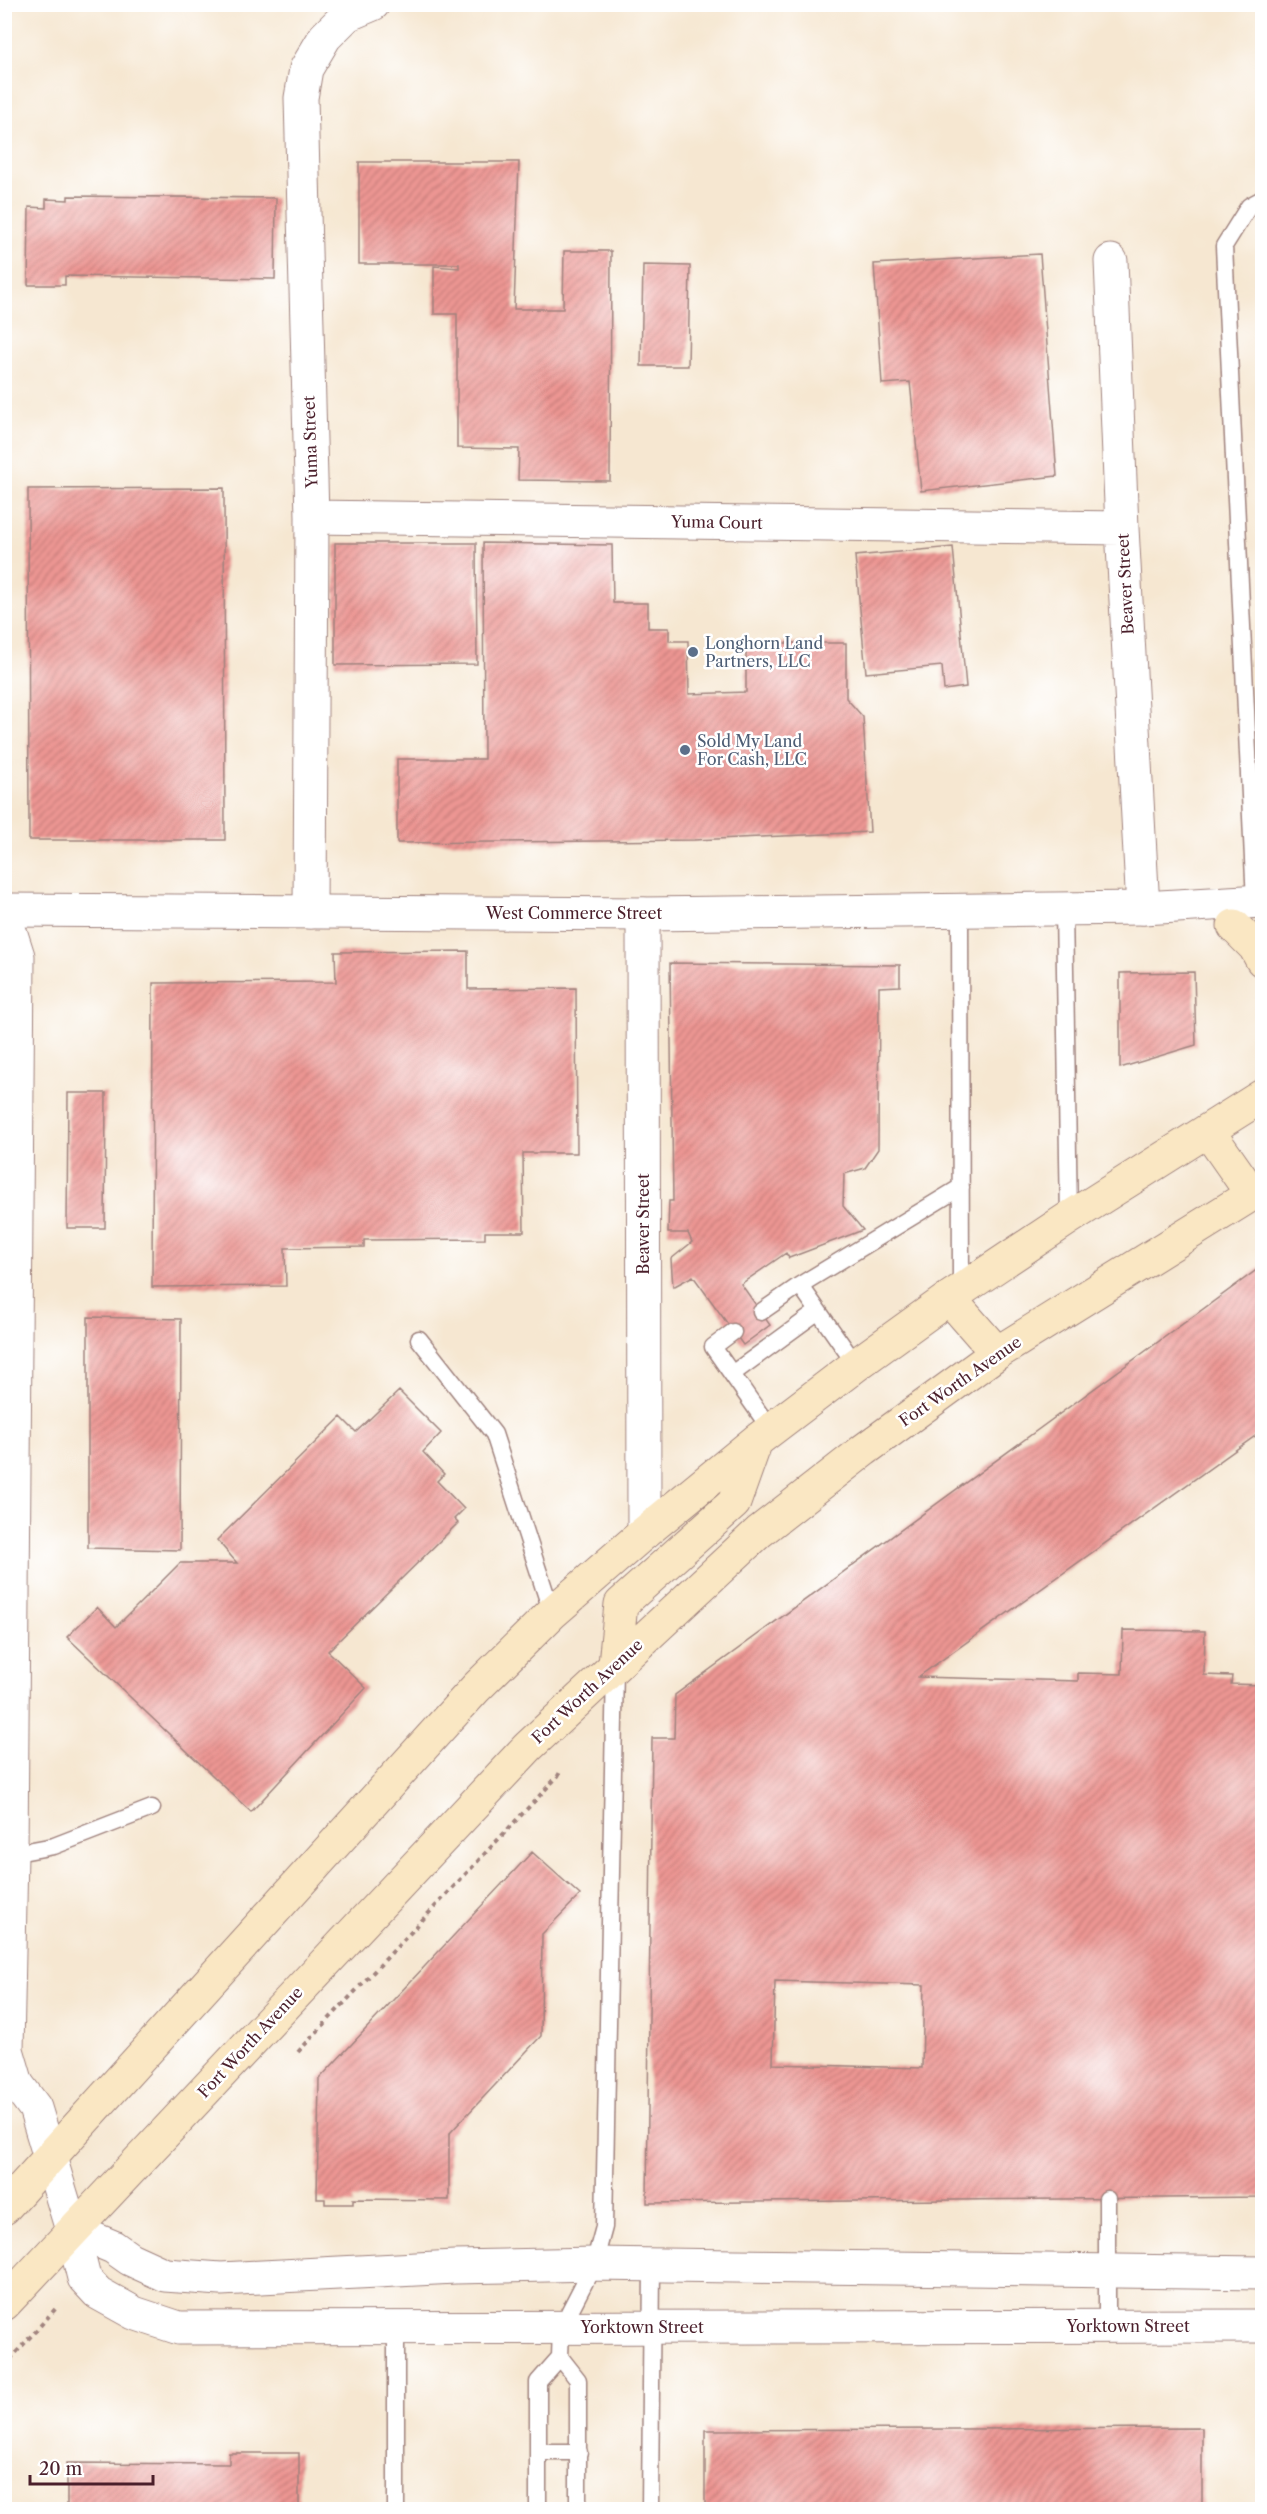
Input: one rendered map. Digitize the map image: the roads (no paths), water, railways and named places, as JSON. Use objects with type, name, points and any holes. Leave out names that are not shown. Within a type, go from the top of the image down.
[{"type":"main road","points":[[1248,931],[1263,960]]},
{"type":"main road","points":[[4,2208],[476,1688],[552,1613],[644,1533],[763,1436],[856,1365],[955,1294],[1262,1094]]},
{"type":"main road","points":[[1208,1131],[1257,1191]]},
{"type":"main road","name":"Fort Worth Avenue","points":[[4,2304],[528,1747],[759,1532],[864,1450],[997,1353],[1257,1191]]},
{"type":"main road","points":[[955,1294],[997,1353]]},
{"type":"main road","points":[[615,1664],[621,1604],[734,1503],[763,1436]]},
{"type":"street","name":"Yuma Street","points":[[310,912],[312,517],[301,98],[306,69],[325,37],[347,15],[373,4]]},
{"type":"street","name":"Beaver Street","points":[[1111,261],[1122,528],[1143,908]]},
{"type":"street","name":"Yuma Court","points":[[312,517],[1122,528]]},
{"type":"street","name":"West Commerce Street","points":[[4,910],[643,914],[1143,908],[1259,901]]},
{"type":"street","name":"West Commerce Street","points":[[1143,908],[1248,931]]},
{"type":"street","name":"Beaver Street","points":[[643,914],[644,1533]]},
{"type":"street","name":"Yorktown Street","points":[[4,925],[11,934],[18,956],[9,1487],[9,1845],[6,2050],[17,2084],[35,2108],[84,2278],[98,2293],[134,2313],[180,2328],[396,2328],[561,2342],[651,2326],[1263,2326]]},
{"type":"street","points":[[72,2230],[113,2247],[130,2259],[165,2275],[221,2279],[455,2267],[594,2265],[1107,2269],[1263,2273]]},
{"type":"lane","points":[[1259,901],[1224,246],[1249,206],[1263,199]]},
{"type":"lane","points":[[1064,909],[1069,1218]]},
{"type":"lane","points":[[955,1294],[961,1187],[960,910]]},
{"type":"lane","points":[[761,1312],[800,1285],[961,1187]]},
{"type":"lane","points":[[800,1285],[856,1365]]},
{"type":"lane","points":[[732,1374],[817,1312]]},
{"type":"lane","points":[[733,1332],[713,1347],[732,1374],[763,1436]]},
{"type":"lane","points":[[419,1339],[494,1434],[552,1613]]},
{"type":"lane","points":[[538,2510],[538,2382],[561,2342],[594,2265],[604,2228],[615,1664]]},
{"type":"lane","points":[[9,1845],[54,1846],[152,1808]]},
{"type":"lane","points":[[1107,2199],[1107,2326]]},
{"type":"lane","points":[[650,2510],[652,2265]]},
{"type":"lane","points":[[396,2328],[396,2510]]},
{"type":"lane","points":[[561,2342],[578,2380],[578,2510]]},
{"type":"lane","points":[[538,2452],[579,2452]]},
{"type":"place","name":"Longhorn Land Partners, LLC","points":[[693,652]]},
{"type":"place","name":"Sold My Land For Cash, LLC","points":[[685,750]]}]
